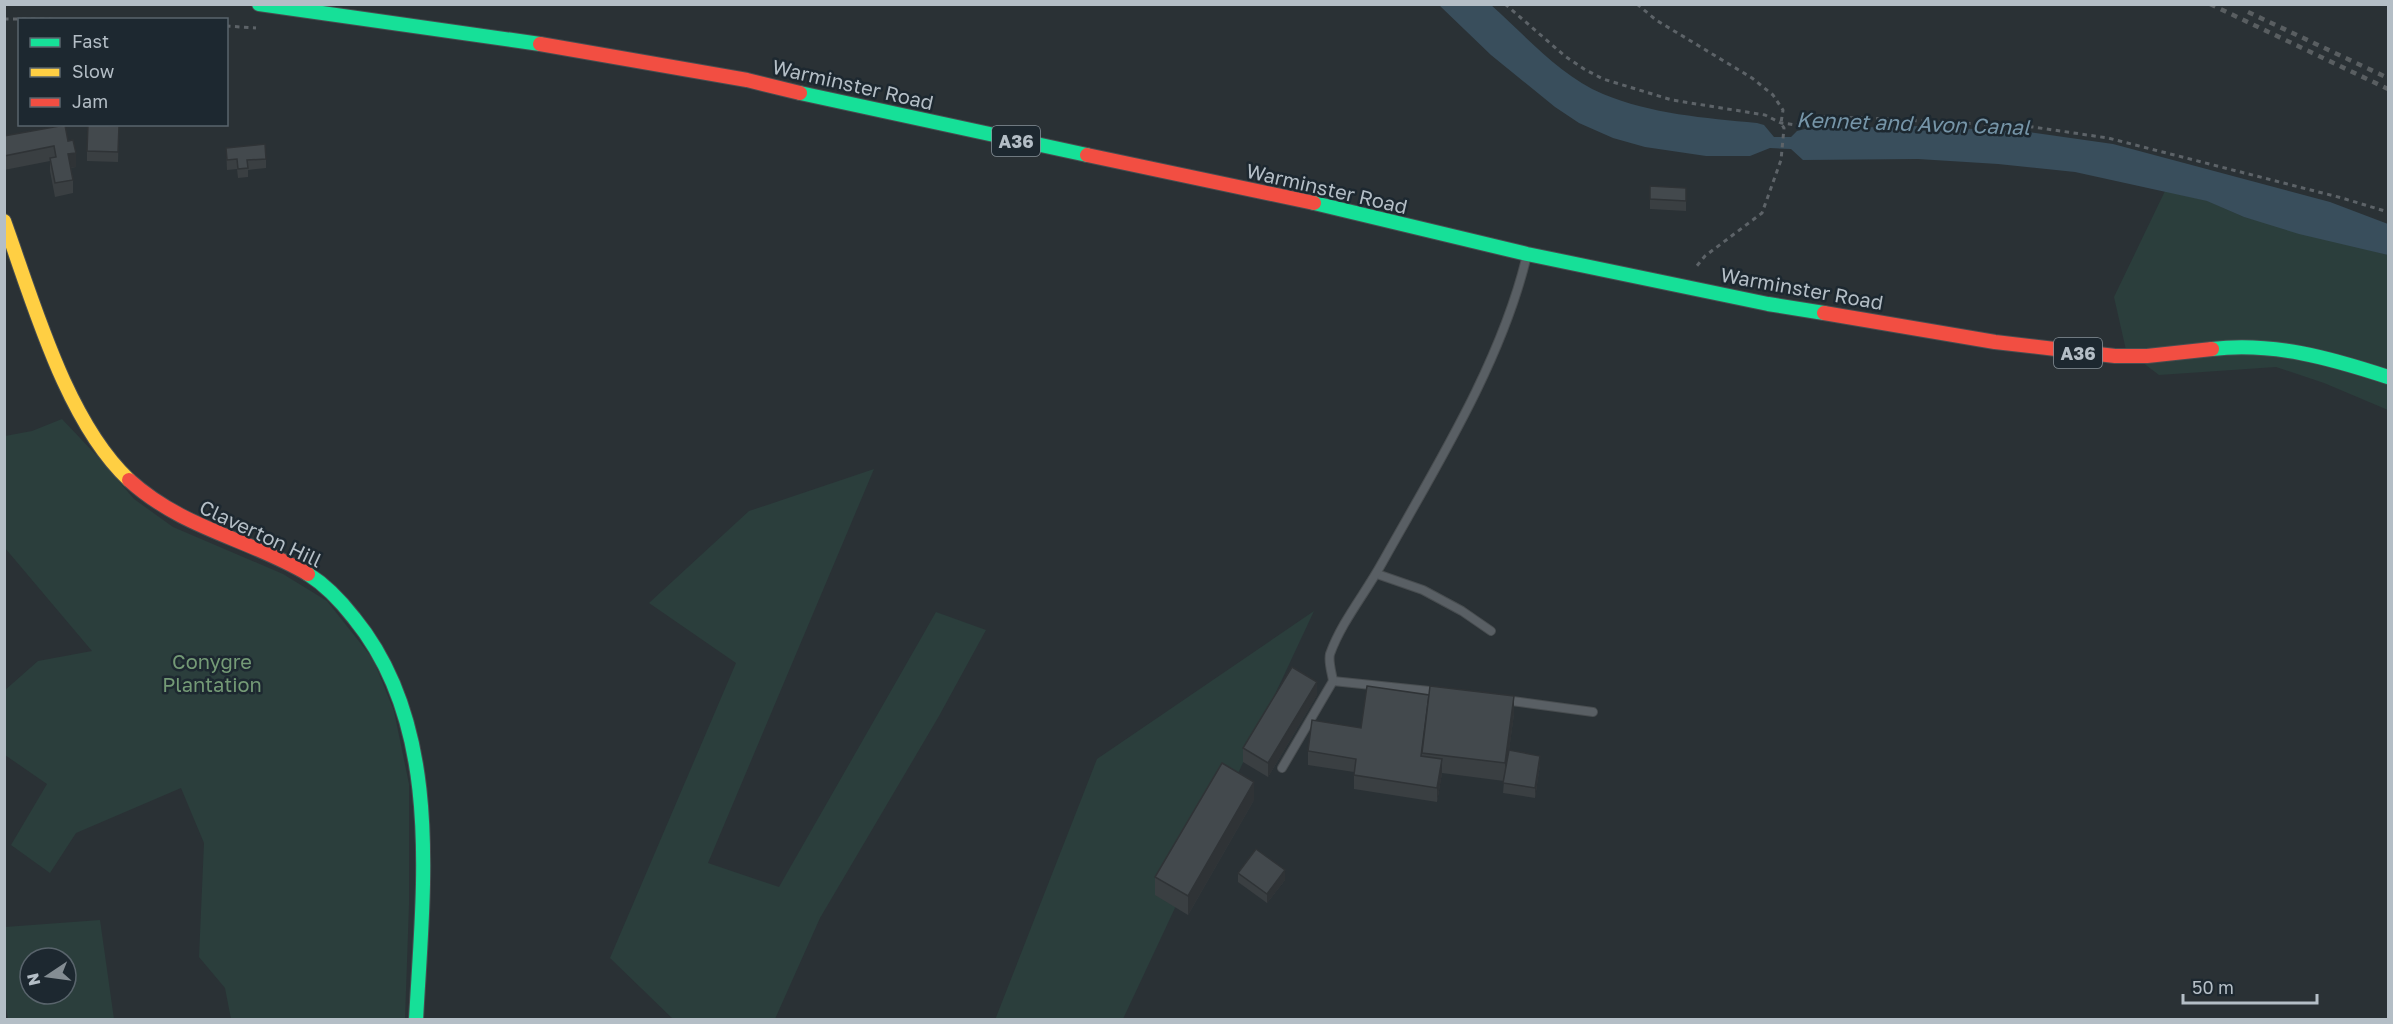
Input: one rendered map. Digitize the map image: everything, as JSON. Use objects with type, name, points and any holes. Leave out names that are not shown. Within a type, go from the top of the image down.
[{"type":"main road","name":"Warminster Road","points":[[259,4],[503,38],[747,80],[844,104],[1326,207],[1527,254],[1768,304],[2043,348],[2125,356],[2222,348],[2276,348],[2334,359],[2388,376]]},
{"type":"main road","name":"Claverton Hill","points":[[4,221],[54,356],[80,414],[120,472],[170,512],[293,565],[332,590],[360,623],[381,653],[396,685],[418,776],[422,828],[416,1020]]},
{"type":"lane","points":[[1282,768],[1333,681],[1329,658],[1343,624],[1377,574],[1447,446],[1503,334],[1517,297],[1527,254]]},
{"type":"lane","points":[[1377,574],[1423,590],[1462,611],[1491,631]]},
{"type":"lane","points":[[1333,681],[1448,693]]},
{"type":"lane","points":[[1492,698],[1593,712]]},
{"type":"path","points":[[1505,4],[1566,57],[1603,79],[1672,100],[1766,115],[1781,123],[1797,125],[1817,117],[2033,127],[2108,138],[2388,212]]},
{"type":"path","points":[[1637,4],[1656,20],[1752,78],[1773,94],[1783,110],[1781,160],[1762,213],[1705,256],[1683,286]]},
{"type":"path","points":[[228,26],[258,28]]},
{"type":"green space","points":[[2165,191],[2208,201],[2244,217],[2388,255],[2388,410],[2324,383],[2276,367],[2159,375],[2126,350],[2114,297]]},
{"type":"green space","name":"Conygre Plantation","points":[[62,419],[134,499],[173,527],[283,574],[327,601],[373,659],[394,711],[409,784],[409,905],[405,1019],[231,1019],[225,988],[199,957],[204,843],[181,788],[76,833],[50,873],[11,845],[47,784],[5,755],[4,691],[38,661],[92,651],[5,548],[5,436],[32,431]]},
{"type":"green space","points":[[874,469],[708,863],[779,887],[936,612],[986,630],[939,716],[820,918],[775,1019],[673,1019],[610,958],[736,663],[649,603],[749,511]]},
{"type":"green space","points":[[1314,611],[1123,1019],[995,1020],[1097,759]]},
{"type":"green space","points":[[100,920],[114,1019],[8,1019],[4,997],[5,927]]},
{"type":"water","points":[[1439,5],[1491,5],[1572,77],[1621,101],[1659,111],[1757,123],[1764,125],[1774,137],[1791,137],[1797,131],[1805,129],[1920,126],[2028,132],[2113,144],[2330,202],[2388,224],[2388,255],[2299,234],[2244,217],[2207,201],[2075,172],[1918,159],[1803,160],[1791,149],[1770,148],[1750,156],[1706,156],[1645,147],[1613,138],[1579,123],[1555,107],[1491,55]]},
{"type":"building","points":[[65,126],[68,141],[73,140],[76,153],[68,154],[73,180],[55,183],[50,158],[56,157],[54,146],[4,156],[4,136]]},
{"type":"building","points":[[88,126],[119,126],[118,152],[87,151]]},
{"type":"building","points":[[265,144],[266,159],[247,160],[248,168],[238,169],[237,159],[227,160],[226,148]]},
{"type":"building","points":[[1650,186],[1686,188],[1686,201],[1650,199]]},
{"type":"building","points":[[1292,667],[1317,682],[1268,763],[1243,748]]},
{"type":"building","points":[[1367,686],[1429,695],[1421,756],[1442,759],[1437,788],[1354,775],[1356,759],[1308,751],[1312,720],[1361,728]]},
{"type":"building","points":[[1430,686],[1514,696],[1505,763],[1422,753]]},
{"type":"building","points":[[1509,750],[1540,756],[1535,788],[1503,783]]},
{"type":"building","points":[[1222,763],[1254,782],[1188,896],[1155,877]]},
{"type":"building","points":[[1256,849],[1285,870],[1267,894],[1238,873]]},
{"type":"railway","points":[[2210,4],[2388,89]]},
{"type":"railway","points":[[2248,12],[2388,78]]},
{"type":"traffic: fast","points":[[259,4],[540,44]]},
{"type":"traffic: fast","points":[[800,93],[1087,155]]},
{"type":"traffic: fast","points":[[1314,203],[1527,254],[1768,304],[1824,313]]},
{"type":"traffic: fast","points":[[2212,349],[2258,348],[2302,353],[2388,377]]},
{"type":"traffic: fast","points":[[308,574],[327,588],[354,618],[383,661],[403,709],[415,759],[421,811],[422,917],[416,1020]]},
{"type":"traffic: slow","points":[[4,221],[40,323],[69,393],[87,426],[107,455],[129,480]]},
{"type":"traffic: jam","points":[[540,44],[747,80],[800,93]]},
{"type":"traffic: jam","points":[[1087,155],[1314,203]]},
{"type":"traffic: jam","points":[[1824,313],[1995,342],[2115,356],[2147,356],[2212,349]]},
{"type":"traffic: jam","points":[[129,480],[150,497],[193,522],[262,551],[308,574]]},
{"type":"water label","name":"Kennet and Avon Canal","points":[[1913,123]]}]
